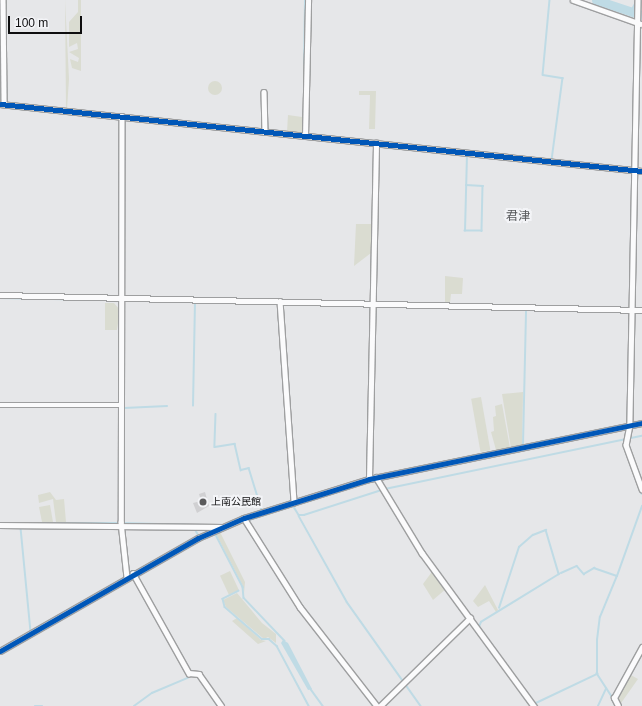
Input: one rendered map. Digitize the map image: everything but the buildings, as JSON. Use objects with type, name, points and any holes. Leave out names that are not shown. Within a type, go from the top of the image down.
[{"type":"street","points":[[3,0],[2,104],[376,145],[636,172],[642,171]]},
{"type":"street","points":[[304,136],[308,0]]},
{"type":"street","points":[[573,0],[640,22]]},
{"type":"street","points":[[638,0],[640,22],[630,425],[626,445],[642,489]]},
{"type":"street","points":[[264,92],[265,132]]},
{"type":"street","points":[[122,118],[120,405],[121,524],[127,577]]},
{"type":"street","points":[[369,479],[371,305],[376,145]]},
{"type":"street","points":[[0,295],[280,303],[642,310]]},
{"type":"street","points":[[280,303],[294,503]]},
{"type":"street","points":[[0,404],[120,405]]},
{"type":"street","points":[[0,651],[127,577],[134,575],[223,527],[244,518],[369,479],[377,479],[642,423]]},
{"type":"street","points":[[377,479],[382,490],[470,618],[533,705]]},
{"type":"street","points":[[244,518],[300,607],[379,706],[470,618]]},
{"type":"street","points":[[0,525],[121,524],[223,527]]},
{"type":"street","points":[[134,575],[189,673],[199,674],[220,706]]},
{"type":"street","points":[[618,706],[614,698],[642,647]]},
{"type":"shaded area","points":[[65,0],[69,79],[67,109],[66,109]]},
{"type":"shaded area","points":[[78,0],[81,0],[81,71],[72,68],[70,59],[78,62],[79,58],[69,52],[78,49],[77,43],[69,47],[69,22],[78,12]]},
{"type":"shaded area","points":[[212,81],[218,81],[222,85],[222,91],[218,95],[212,95],[208,91],[208,85]]},
{"type":"shaded area","points":[[359,91],[376,91],[375,129],[369,129],[370,95],[359,95]]},
{"type":"shaded area","points":[[288,115],[302,117],[302,134],[287,132]]},
{"type":"shaded area","points":[[356,224],[372,224],[371,253],[354,266]]},
{"type":"shaded area","points":[[445,276],[463,278],[462,294],[451,294],[450,303],[445,303]]},
{"type":"shaded area","points":[[105,303],[114,303],[120,310],[117,330],[105,330]]},
{"type":"shaded area","points":[[523,392],[522,445],[511,448],[502,394]]},
{"type":"shaded area","points":[[481,397],[490,450],[481,452],[471,399]]},
{"type":"shaded area","points":[[502,404],[510,448],[496,450],[491,432],[494,431],[493,417],[496,416],[495,406]]},
{"type":"shaded area","points":[[50,492],[56,500],[64,499],[66,522],[56,522],[53,499],[39,503],[38,495]]},
{"type":"shaded area","points":[[50,505],[53,522],[42,522],[39,507]]},
{"type":"shaded area","points":[[220,532],[245,582],[244,594],[243,586],[216,534]]},
{"type":"shaded area","points":[[434,569],[447,588],[433,600],[423,584]]},
{"type":"shaded area","points":[[230,571],[239,590],[229,595],[220,576]]},
{"type":"shaded area","points":[[485,585],[498,610],[496,612],[489,601],[478,607],[473,601]]},
{"type":"shaded area","points":[[237,593],[262,623],[276,634],[276,643],[268,637],[264,639],[226,607],[223,600]]},
{"type":"shaded area","points":[[237,618],[261,640],[266,641],[258,644],[232,621]]},
{"type":"shaded area","points":[[629,674],[638,679],[619,706],[615,699]]},
{"type":"water","points":[[283,640],[288,643],[312,689],[308,690],[281,643]]},
{"type":"waterway","points":[[304,64],[305,0]]},
{"type":"waterway","points":[[550,0],[543,75],[563,78],[552,160]]},
{"type":"waterway","points":[[596,0],[642,15]]},
{"type":"waterway","points":[[630,13],[636,2]]},
{"type":"waterway","points":[[0,107],[642,173]]},
{"type":"waterway","points":[[466,185],[483,186],[482,231],[465,231],[467,156]]},
{"type":"waterway","points":[[0,298],[104,300]]},
{"type":"waterway","points":[[193,406],[195,302]]},
{"type":"waterway","points":[[234,303],[278,304]]},
{"type":"waterway","points":[[282,304],[540,310]]},
{"type":"waterway","points":[[523,445],[526,310]]},
{"type":"waterway","points":[[608,311],[630,312]]},
{"type":"waterway","points":[[634,312],[642,312]]},
{"type":"waterway","points":[[124,408],[167,406]]},
{"type":"waterway","points":[[216,414],[215,447],[235,444],[241,470],[249,468],[262,510]]},
{"type":"waterway","points":[[636,427],[642,426]]},
{"type":"waterway","points":[[249,520],[375,480],[623,429]]},
{"type":"waterway","points":[[385,489],[642,436]]},
{"type":"waterway","points":[[640,489],[642,494]]},
{"type":"waterway","points":[[294,507],[299,515],[304,515],[382,490]]},
{"type":"waterway","points":[[561,573],[577,566],[584,574],[594,568],[617,576],[642,506]]},
{"type":"waterway","points":[[299,516],[347,602],[421,706]]},
{"type":"waterway","points":[[37,523],[119,523]]},
{"type":"waterway","points":[[123,523],[192,525]]},
{"type":"waterway","points":[[208,536],[241,523]]},
{"type":"waterway","points":[[21,528],[31,631]]},
{"type":"waterway","points":[[195,529],[199,536]]},
{"type":"waterway","points":[[499,608],[519,547],[533,535],[546,530],[559,574]]},
{"type":"waterway","points":[[215,533],[243,587],[244,598],[285,641]]},
{"type":"waterway","points":[[479,627],[481,622],[559,574]]},
{"type":"waterway","points":[[613,699],[597,674],[597,640],[600,617],[617,576]]},
{"type":"waterway","points":[[239,591],[223,599],[225,607],[262,639],[269,639],[277,646],[309,706]]},
{"type":"waterway","points":[[0,654],[51,624]]},
{"type":"waterway","points":[[480,628],[535,704]]},
{"type":"waterway","points":[[188,674],[195,676]]},
{"type":"waterway","points":[[536,703],[597,674]]},
{"type":"waterway","points":[[134,706],[152,693],[188,678]]},
{"type":"waterway","points":[[310,688],[323,706]]},
{"type":"waterway","points":[[598,706],[606,689]]},
{"type":"waterway","points":[[215,701],[218,706]]},
{"type":"waterway","points":[[35,706],[42,706]]},
{"type":"cycle path","points":[[0,104],[642,171]]},
{"type":"cycle path","points":[[0,651],[198,538],[244,518],[369,479],[642,423]]},
{"type":"place","name":"上南公民館","points":[[203,502]]},
{"type":"district","name":"君津","points":[[518,217]]}]
